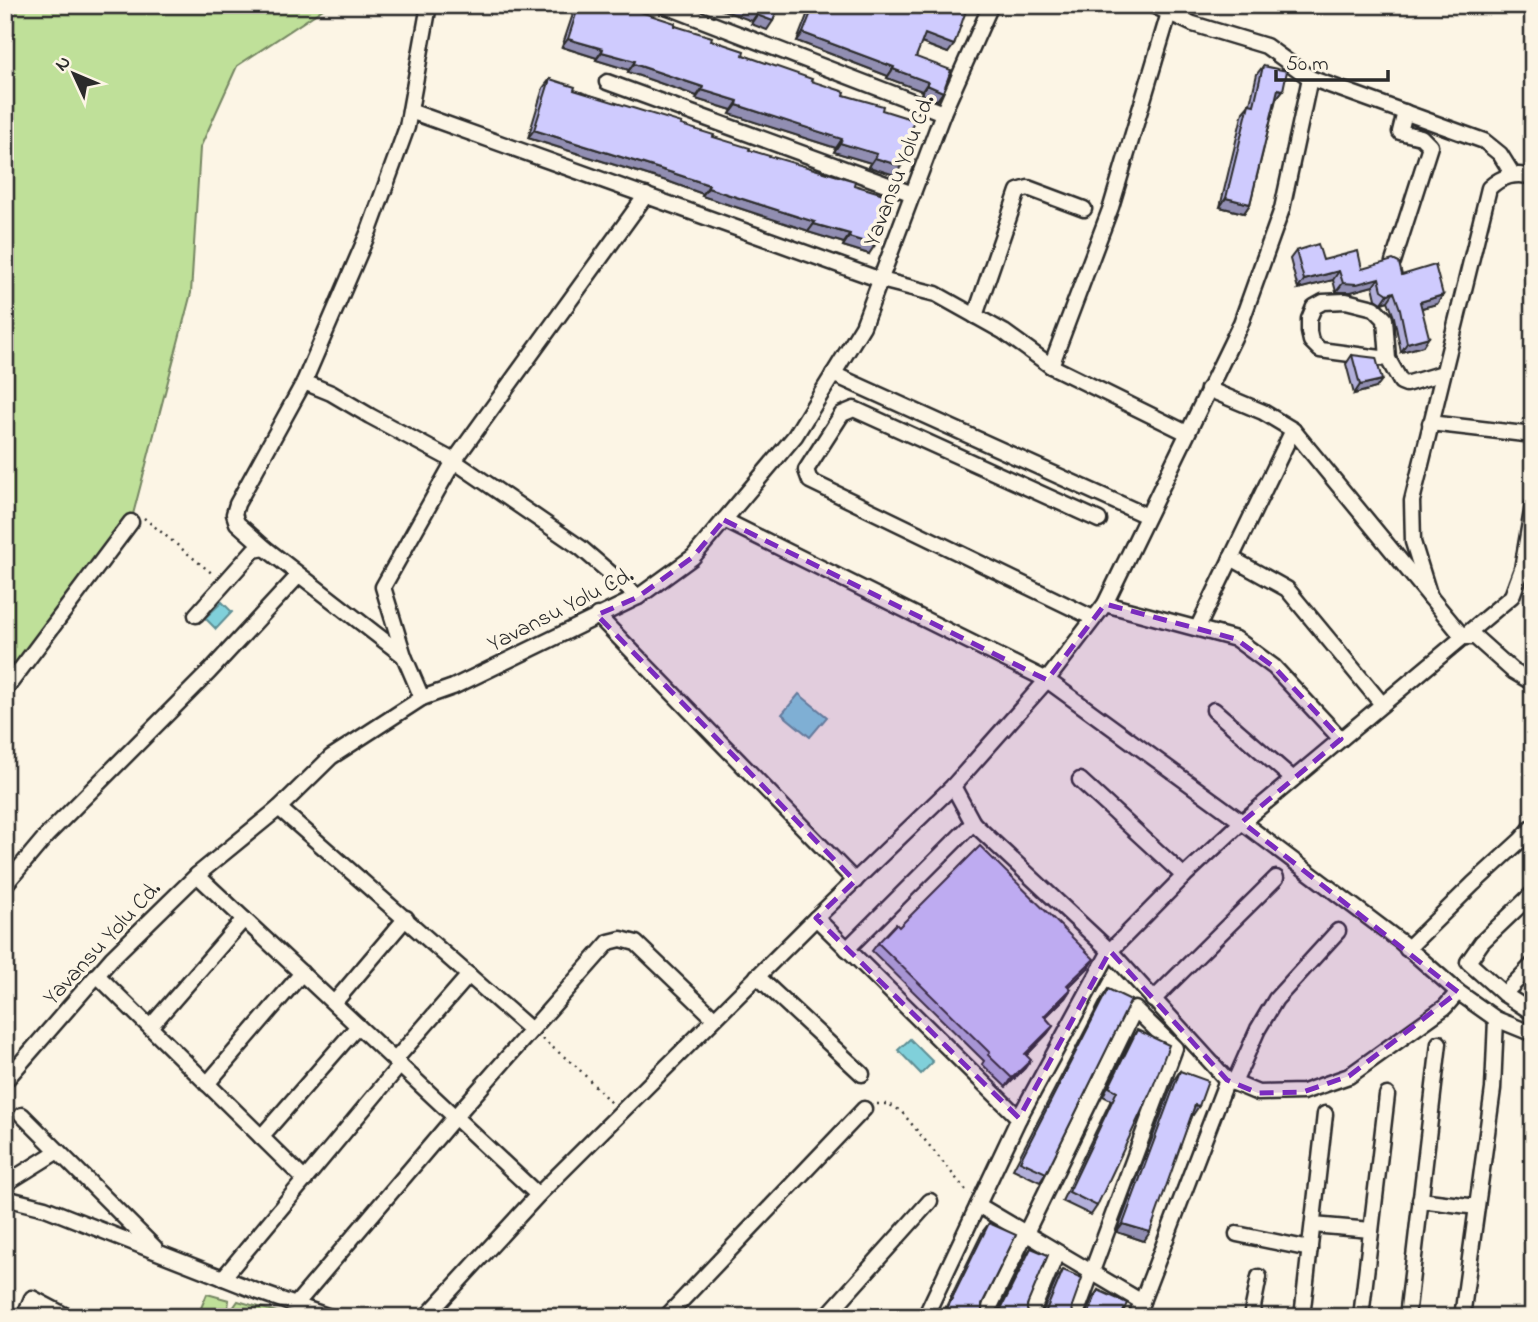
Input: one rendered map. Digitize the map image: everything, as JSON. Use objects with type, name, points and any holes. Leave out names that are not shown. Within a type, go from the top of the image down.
[{"type":"street","points":[[404,656],[298,576],[237,523],[234,514],[304,382],[369,230],[407,127],[429,5]]},
{"type":"street","points":[[663,5],[943,113]]},
{"type":"street","name":"Yavansu Yolu Cd.","points":[[5,1081],[97,975],[197,875],[279,808],[331,757],[422,698],[453,687],[638,597],[693,557],[795,436],[863,326],[943,113],[991,5]]},
{"type":"street","points":[[1152,5],[1193,24],[1266,46],[1310,78],[1484,141],[1500,154],[1513,175]]},
{"type":"street","points":[[1051,366],[1111,207],[1169,13]]},
{"type":"street","points":[[426,1317],[538,1195],[757,976],[953,786],[1047,680],[1105,604],[1241,323],[1282,209],[1310,78]]},
{"type":"street","points":[[607,82],[913,194]]},
{"type":"street","points":[[410,111],[880,279],[936,294],[1004,332],[1051,366],[1187,433]]},
{"type":"street","points":[[1394,262],[1430,146],[1421,137],[1400,132],[1405,111]]},
{"type":"street","points":[[1430,597],[1413,542],[1412,501],[1430,423],[1489,188],[1499,179],[1513,175],[1533,177]]},
{"type":"street","points":[[975,316],[1018,191],[1028,188],[1084,209]]},
{"type":"street","points":[[422,698],[404,656],[383,587],[454,461],[646,195]]},
{"type":"street","points":[[1388,359],[1320,350],[1311,341],[1309,332],[1309,319],[1314,307],[1323,302],[1346,302],[1374,308],[1385,319],[1388,359],[1401,382],[1406,384],[1443,373]]},
{"type":"street","points":[[834,374],[1147,516]]},
{"type":"street","points":[[304,382],[331,393],[454,461],[581,548],[638,597]]},
{"type":"street","points":[[1208,389],[1263,412],[1293,430],[1463,637]]},
{"type":"street","points":[[1093,618],[810,481],[806,470],[842,414],[854,409],[1099,520]]},
{"type":"street","points":[[1430,423],[1533,435]]},
{"type":"street","points":[[1198,627],[1293,430]]},
{"type":"street","points":[[925,1317],[1019,1118],[1110,951],[1242,822],[1511,596],[1522,569],[1533,505]]},
{"type":"street","points":[[724,520],[1047,680],[1242,822],[1408,949],[1458,992],[1496,1019],[1533,1034]]},
{"type":"street","points":[[5,690],[131,522]]},
{"type":"street","points":[[196,615],[254,550],[265,548]]},
{"type":"street","points":[[1231,558],[1287,589],[1382,704]]},
{"type":"street","points":[[5,885],[47,835],[209,672],[298,576]]},
{"type":"street","points":[[1105,604],[1236,639],[1274,667],[1341,739]]},
{"type":"street","points":[[597,615],[855,881]]},
{"type":"street","points":[[1463,637],[1475,637],[1513,671],[1533,683]]},
{"type":"street","points":[[1214,710],[1293,779]]},
{"type":"street","points":[[1080,780],[1184,876]]},
{"type":"street","points":[[953,786],[973,823],[1110,951],[1230,1081],[1258,1093],[1303,1092],[1349,1076],[1445,1007],[1458,992]]},
{"type":"street","points":[[279,808],[531,1030]]},
{"type":"street","points":[[847,949],[973,823]]},
{"type":"street","points":[[1408,949],[1472,884],[1521,841],[1533,826]]},
{"type":"street","points":[[197,875],[538,1195]]},
{"type":"street","points":[[1153,1000],[1276,878]]},
{"type":"street","points":[[1533,893],[1482,943],[1468,962],[1504,994],[1533,1013]]},
{"type":"street","points":[[334,1003],[406,918]]},
{"type":"street","points":[[816,918],[1019,1118]]},
{"type":"street","points":[[150,1027],[244,919]]},
{"type":"street","points":[[1136,1317],[1230,1081],[1276,999],[1338,931]]},
{"type":"street","points":[[296,1304],[454,1118],[609,942],[621,939],[636,943],[715,1018]]},
{"type":"street","points":[[1504,994],[1533,964]]},
{"type":"street","points":[[207,1084],[302,973]]},
{"type":"street","points":[[97,975],[304,1180]]},
{"type":"street","points":[[223,1278],[469,975]]},
{"type":"street","points":[[757,976],[862,1074]]},
{"type":"street","points":[[985,1317],[1135,1009],[1175,1048],[1075,1317]]},
{"type":"street","points":[[1462,1317],[1493,1089],[1496,1019]]},
{"type":"street","points":[[261,1137],[358,1026]]},
{"type":"street","points":[[1407,1317],[1439,1043]]},
{"type":"street","points":[[1361,1317],[1387,1095]]},
{"type":"street","points":[[666,1317],[864,1109]]},
{"type":"street","points":[[1302,1317],[1325,1114]]},
{"type":"street","points":[[22,1115],[159,1252]]},
{"type":"street","points":[[5,1184],[58,1151]]},
{"type":"street","points":[[5,1198],[45,1208],[330,1317]]},
{"type":"street","points":[[1420,1200],[1477,1207]]},
{"type":"street","points":[[827,1317],[930,1201]]},
{"type":"street","points":[[978,1205],[1142,1302]]},
{"type":"street","points":[[1312,1225],[1371,1230]]},
{"type":"street","points":[[1237,1234],[1310,1250]]},
{"type":"street","points":[[1030,1317],[1057,1253]]},
{"type":"street","points":[[1251,1317],[1259,1277]]},
{"type":"street","points":[[23,1317],[32,1298],[68,1317]]},
{"type":"path","points":[[131,522],[146,518],[224,582]]},
{"type":"path","points":[[531,1030],[577,1067],[620,1113]]},
{"type":"path","points":[[864,1109],[881,1103],[901,1111],[978,1205]]},
{"type":"highlighted area","points":[[724,520],[1047,680],[1105,604],[1236,639],[1274,667],[1341,739],[1242,822],[1458,992],[1349,1076],[1303,1092],[1258,1093],[1227,1080],[1110,951],[1019,1118],[816,918],[855,881],[597,615],[638,597],[693,557]]},
{"type":"green space","points":[[5,5],[329,5],[237,66],[200,148],[191,293],[131,522],[5,690]]},
{"type":"green space","points":[[207,1294],[229,1300],[227,1317],[197,1317]]},
{"type":"green space","points":[[238,1301],[294,1317],[233,1317],[233,1308]]},
{"type":"water","points":[[222,602],[232,612],[216,629],[205,618]]},
{"type":"water","points":[[799,694],[827,717],[810,737],[782,714]]},
{"type":"water","points":[[910,1039],[933,1062],[921,1074],[898,1050]]},
{"type":"building","points":[[579,5],[619,5],[675,23],[675,26],[712,37],[711,40],[744,51],[743,55],[914,120],[901,166],[875,158],[877,154],[840,143],[842,139],[737,105],[738,101],[702,90],[703,87],[634,64],[635,61],[602,52],[603,49],[568,39]]},
{"type":"building","points":[[739,5],[779,5],[773,21]]},
{"type":"building","points":[[814,5],[968,5],[954,45],[925,34],[916,57],[951,70],[943,92],[927,85],[928,82],[893,69],[894,67],[803,33]]},
{"type":"building","points":[[1263,66],[1287,71],[1283,90],[1278,89],[1250,204],[1226,198],[1249,104],[1254,105]]},
{"type":"building","points":[[550,79],[575,87],[574,90],[682,123],[681,125],[714,135],[713,137],[750,148],[749,150],[855,181],[854,185],[890,196],[875,245],[849,237],[850,234],[814,224],[815,222],[708,188],[709,185],[534,130]]},
{"type":"building","points":[[1318,244],[1323,260],[1358,251],[1362,269],[1393,260],[1399,263],[1402,275],[1435,265],[1443,295],[1420,302],[1429,337],[1407,343],[1394,292],[1388,294],[1382,290],[1379,278],[1357,284],[1343,283],[1339,271],[1304,280],[1296,251]]},
{"type":"building","points":[[1352,355],[1376,358],[1382,380],[1360,385]]},
{"type":"building","points":[[980,846],[1094,959],[1067,985],[1071,989],[1044,1016],[1053,1026],[1025,1054],[1031,1060],[1012,1078],[878,943],[896,924],[899,927]]},
{"type":"building","points":[[1108,989],[1131,1000],[1046,1173],[1020,1161]]},
{"type":"building","points":[[1137,1030],[1169,1045],[1152,1089],[1097,1206],[1069,1192],[1117,1091],[1109,1087]]},
{"type":"building","points":[[1180,1071],[1208,1081],[1199,1106],[1195,1105],[1150,1232],[1123,1224]]},
{"type":"building","points":[[989,1223],[1016,1235],[982,1304],[982,1310],[987,1317],[943,1317]]},
{"type":"building","points":[[1031,1248],[1048,1255],[1027,1305],[1032,1317],[994,1317],[999,1313]]},
{"type":"building","points":[[1063,1270],[1082,1278],[1072,1306],[1073,1314],[1077,1317],[1039,1317],[1045,1313]]},
{"type":"building","points":[[1098,1290],[1127,1303],[1121,1317],[1079,1317],[1088,1315]]}]
